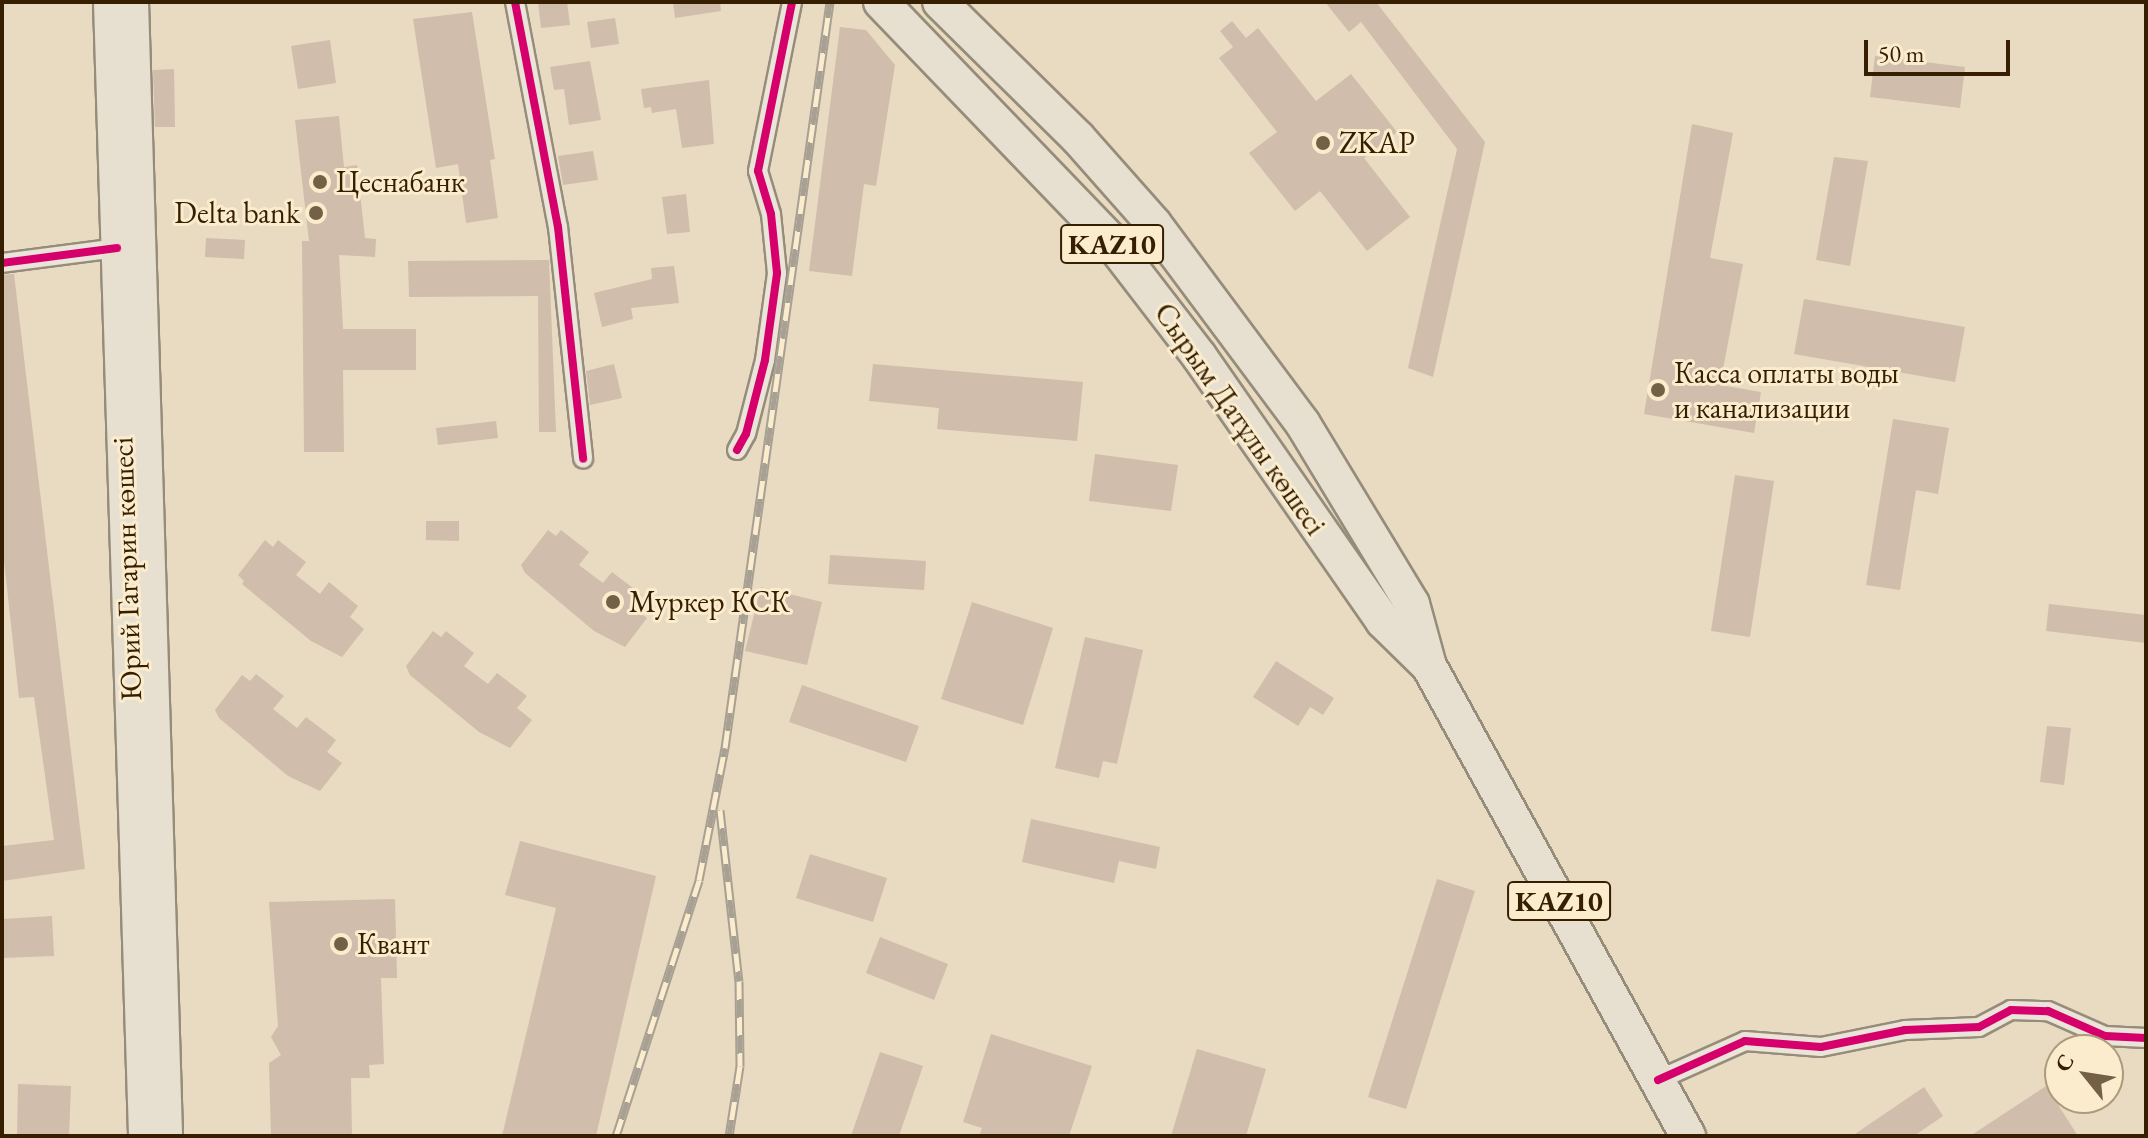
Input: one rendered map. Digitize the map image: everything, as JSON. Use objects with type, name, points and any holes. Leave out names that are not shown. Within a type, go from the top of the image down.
[{"type":"highway","name":"Сырым Датұлы көшесі","points":[[881,2],[1109,239],[1199,356],[1383,621],[1429,666]]},
{"type":"highway","name":"Сырым Датұлы көшесі","points":[[940,2],[1078,138],[1154,224],[1346,490],[1412,604],[1429,666],[1688,1136]]},
{"type":"highway","points":[[1308,515],[1346,490]]},
{"type":"main road","name":"Юрий Гагарин көшесі","points":[[108,2],[143,1136]]},
{"type":"main road","name":"Юрий Гагарин көшесі","points":[[134,2],[168,1136]]},
{"type":"street","points":[[515,2],[558,227],[583,459]]},
{"type":"street","points":[[737,450],[746,434],[765,360],[777,273],[771,214],[758,171],[792,2]]},
{"type":"street","points":[[2,263],[117,248]]},
{"type":"street","points":[[1658,1080],[1745,1041],[1821,1047],[1905,1030],[1979,1027],[2011,1010],[2048,1011],[2105,1036],[2146,1038]]},
{"type":"building","points":[[538,2],[567,2],[570,25],[541,28]]},
{"type":"building","points":[[673,2],[720,2],[721,11],[675,18]]},
{"type":"building","points":[[1325,2],[1376,2],[1485,142],[1433,377],[1408,368],[1457,149],[1361,22],[1349,32]]},
{"type":"building","points":[[472,12],[495,159],[490,160],[498,218],[466,223],[458,164],[436,168],[413,19]]},
{"type":"building","points":[[615,18],[619,44],[591,48],[587,22]]},
{"type":"building","name":"ZKAP","points":[[1232,21],[1246,38],[1258,28],[1316,101],[1351,74],[1397,132],[1364,158],[1410,217],[1367,251],[1320,191],[1295,211],[1249,153],[1277,132],[1219,58],[1233,47],[1220,31]]},
{"type":"building","points":[[840,27],[866,30],[895,65],[876,186],[864,184],[852,276],[809,271]]},
{"type":"building","points":[[330,40],[336,83],[298,89],[291,46]]},
{"type":"building","points":[[1875,56],[1965,67],[1960,108],[1870,97]]},
{"type":"building","points":[[590,61],[601,120],[569,125],[564,89],[554,90],[550,67]]},
{"type":"building","points":[[174,69],[175,127],[155,127],[153,70]]},
{"type":"building","points":[[709,80],[714,144],[682,148],[676,109],[652,113],[651,107],[644,108],[641,89]]},
{"type":"building","points":[[339,116],[344,167],[357,165],[365,238],[376,239],[375,257],[339,255],[343,329],[416,329],[416,370],[343,370],[344,452],[304,452],[302,241],[309,241],[295,120]]},
{"type":"building","points":[[1692,124],[1733,133],[1710,258],[1743,264],[1720,385],[1761,392],[1754,433],[1644,414]]},
{"type":"building","points":[[593,151],[598,180],[563,185],[558,156]]},
{"type":"building","points":[[1834,157],[1868,161],[1850,266],[1816,260]]},
{"type":"building","points":[[686,194],[690,232],[667,234],[662,197]]},
{"type":"building","points":[[206,238],[245,240],[244,259],[205,257]]},
{"type":"building","points":[[549,260],[556,432],[539,432],[538,296],[409,297],[408,261]]},
{"type":"building","points":[[674,266],[679,303],[631,308],[633,319],[602,327],[594,293],[652,279],[651,268]]},
{"type":"building","points":[[14,274],[85,869],[2,881],[2,846],[54,840],[34,697],[19,698],[2,542],[2,275]]},
{"type":"building","points":[[1804,299],[1965,327],[1955,382],[1794,354]]},
{"type":"building","points":[[614,364],[622,398],[590,405],[586,371]]},
{"type":"building","points":[[873,364],[1083,382],[1077,441],[937,429],[939,408],[869,401]]},
{"type":"building","points":[[1893,419],[1949,428],[1938,494],[1916,490],[1900,590],[1866,585]]},
{"type":"building","points":[[496,421],[498,438],[438,445],[436,428]]},
{"type":"building","points":[[1095,454],[1178,465],[1171,511],[1089,501]]},
{"type":"building","points":[[1735,475],[1774,481],[1750,637],[1711,631]]},
{"type":"building","points":[[426,521],[459,521],[459,541],[426,540]]},
{"type":"building","points":[[548,530],[556,536],[561,530],[589,552],[579,565],[603,583],[612,572],[642,595],[632,607],[647,618],[625,647],[594,631],[525,573],[521,565]]},
{"type":"building","points":[[265,540],[273,547],[278,540],[306,562],[296,575],[320,594],[329,582],[358,606],[350,617],[364,629],[342,657],[311,641],[242,584],[244,581],[238,575]]},
{"type":"building","points":[[830,555],[926,561],[924,590],[828,584]]},
{"type":"building","points":[[761,587],[822,602],[807,665],[745,651]]},
{"type":"building","points":[[972,602],[1053,628],[1023,725],[941,699]]},
{"type":"building","points":[[2049,604],[2146,615],[2146,643],[2046,631]]},
{"type":"building","points":[[433,631],[441,637],[446,631],[474,653],[464,666],[488,684],[497,673],[527,696],[517,708],[532,720],[510,748],[479,732],[410,675],[406,666]]},
{"type":"building","points":[[1085,637],[1143,650],[1117,764],[1103,761],[1099,778],[1055,768]]},
{"type":"building","points":[[1276,661],[1334,698],[1323,715],[1310,707],[1298,726],[1253,697]]},
{"type":"building","points":[[256,674],[284,696],[273,709],[297,728],[306,717],[336,740],[327,752],[342,763],[320,791],[288,776],[219,718],[215,710],[242,675],[250,681]]},
{"type":"building","points":[[802,685],[919,726],[906,762],[789,722]]},
{"type":"building","points":[[2047,726],[2071,728],[2064,785],[2040,782]]},
{"type":"building","points":[[1031,819],[1160,847],[1156,869],[1119,861],[1114,883],[1022,862]]},
{"type":"building","points":[[520,841],[656,876],[596,1136],[502,1136],[556,908],[505,895]]},
{"type":"building","points":[[810,854],[887,878],[873,922],[796,898]]},
{"type":"building","points":[[1437,879],[1475,891],[1406,1109],[1368,1097]]},
{"type":"building","points":[[395,899],[397,978],[381,978],[384,1064],[369,1065],[370,1078],[351,1078],[352,1136],[271,1136],[269,1063],[281,1055],[271,1037],[278,1026],[269,902]]},
{"type":"building","points":[[52,916],[54,956],[2,958],[2,919]]},
{"type":"building","points":[[880,937],[948,964],[934,1000],[866,973]]},
{"type":"building","points":[[991,1034],[1092,1066],[1069,1136],[979,1136],[982,1128],[963,1122]]},
{"type":"building","points":[[1197,1049],[1266,1069],[1246,1136],[1171,1136]]},
{"type":"building","points":[[880,1052],[923,1066],[899,1136],[851,1136]]},
{"type":"building","points":[[18,1084],[71,1086],[69,1136],[17,1136]]},
{"type":"building","points":[[1924,1087],[1943,1116],[1914,1136],[1852,1136]]},
{"type":"building","points":[[2044,1087],[2044,1114],[2064,1114],[2078,1136],[1970,1136]]},
{"type":"railway","points":[[616,1136],[699,880],[725,748],[830,2]]},
{"type":"railway","points":[[720,810],[739,981],[740,1066],[729,1136]]},
{"type":"cycle path","points":[[515,2],[558,227],[583,459]]},
{"type":"cycle path","points":[[737,450],[746,434],[765,360],[777,273],[771,214],[758,171],[792,2]]},
{"type":"cycle path","points":[[2,263],[117,248]]},
{"type":"cycle path","points":[[1658,1080],[1745,1041],[1821,1047],[1905,1030],[1979,1027],[2011,1010],[2048,1011],[2105,1036],[2146,1038]]},
{"type":"place","name":"ZKAP","points":[[1323,143]]},
{"type":"place","name":"Цеснабанк","points":[[320,182]]},
{"type":"place","name":"Delta bank","points":[[316,213]]},
{"type":"place","name":"Касса оплаты воды и канализации","points":[[1658,390]]},
{"type":"place","name":"Муркер КСК","points":[[613,602]]},
{"type":"place","name":"Квант","points":[[341,944]]}]
